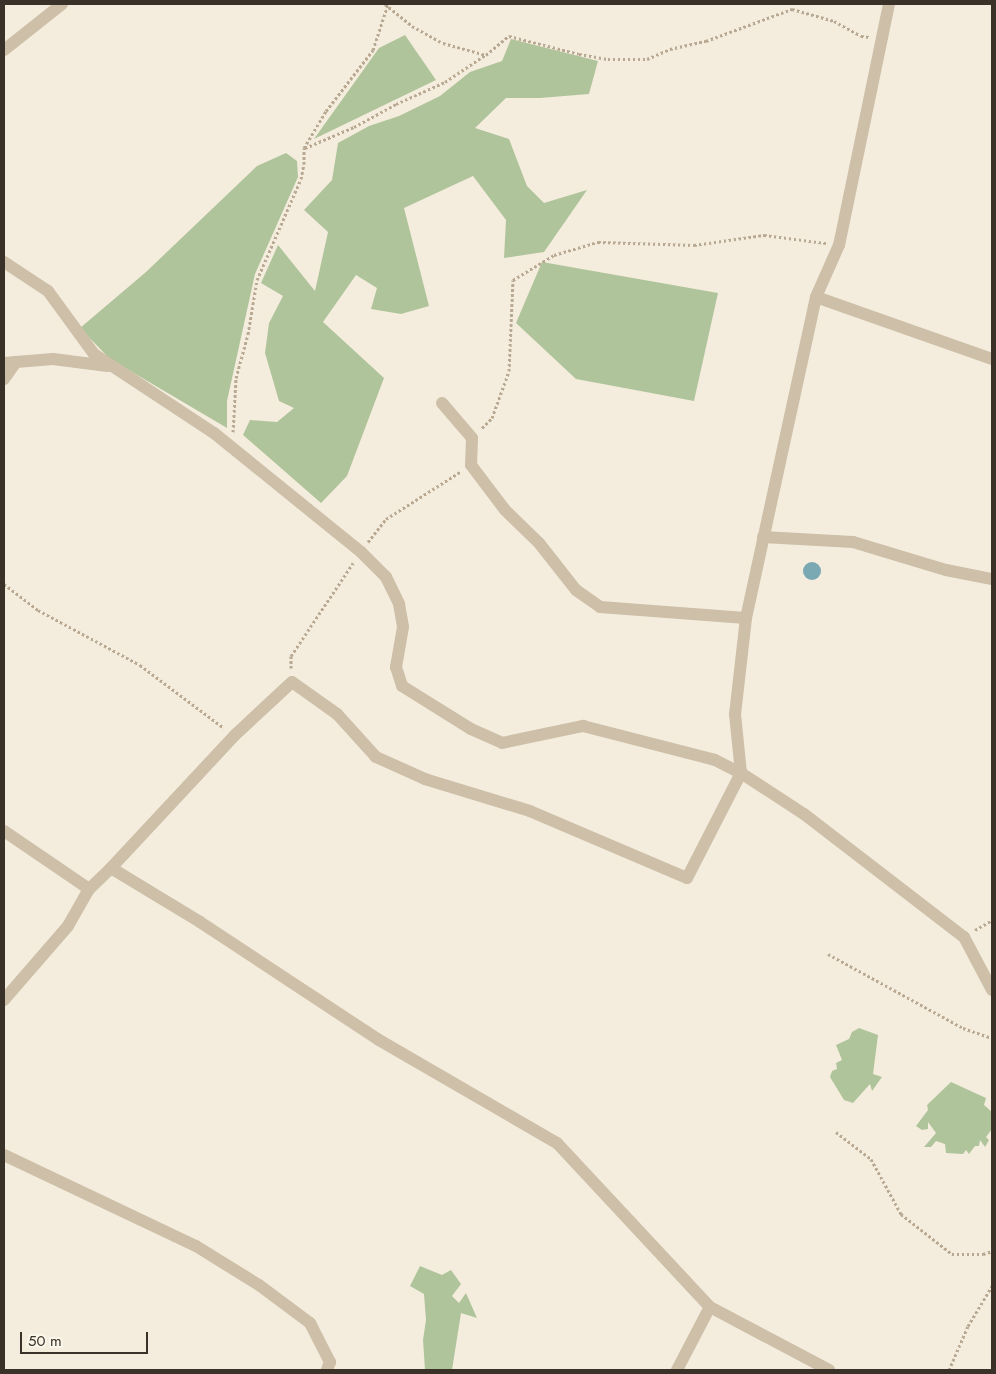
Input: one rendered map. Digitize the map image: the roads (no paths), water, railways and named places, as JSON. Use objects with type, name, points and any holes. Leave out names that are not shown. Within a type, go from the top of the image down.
[{"type":"street","points":[[4,50],[62,4]]},
{"type":"street","points":[[4,1000],[68,926],[89,889],[235,736],[292,682],[337,714],[376,757],[425,779],[530,811],[687,878],[741,773],[736,714],[746,618],[816,297],[839,245],[889,4]]},
{"type":"street","points":[[4,262],[48,290],[94,354],[190,416],[232,448],[361,552],[386,577],[399,604],[403,627],[396,668],[402,686],[471,729],[502,743],[583,726],[715,760],[741,773],[804,814],[964,937],[991,985]]},
{"type":"street","points":[[816,297],[992,359]]},
{"type":"street","points":[[4,379],[10,363],[53,359],[110,366]]},
{"type":"street","points":[[442,403],[472,438],[471,465],[505,510],[539,543],[576,590],[600,607],[746,618]]},
{"type":"street","points":[[764,537],[853,542],[946,570],[992,579]]},
{"type":"street","points":[[4,831],[89,889]]},
{"type":"street","points":[[111,868],[200,922],[379,1040],[557,1143],[710,1307],[829,1370]]},
{"type":"street","points":[[4,1155],[196,1246],[259,1285],[310,1323],[330,1362],[327,1370]]},
{"type":"street","points":[[677,1370],[710,1307]]},
{"type":"water","points":[[808,562],[816,562],[821,567],[819,578],[808,580],[803,575],[803,567]]}]
